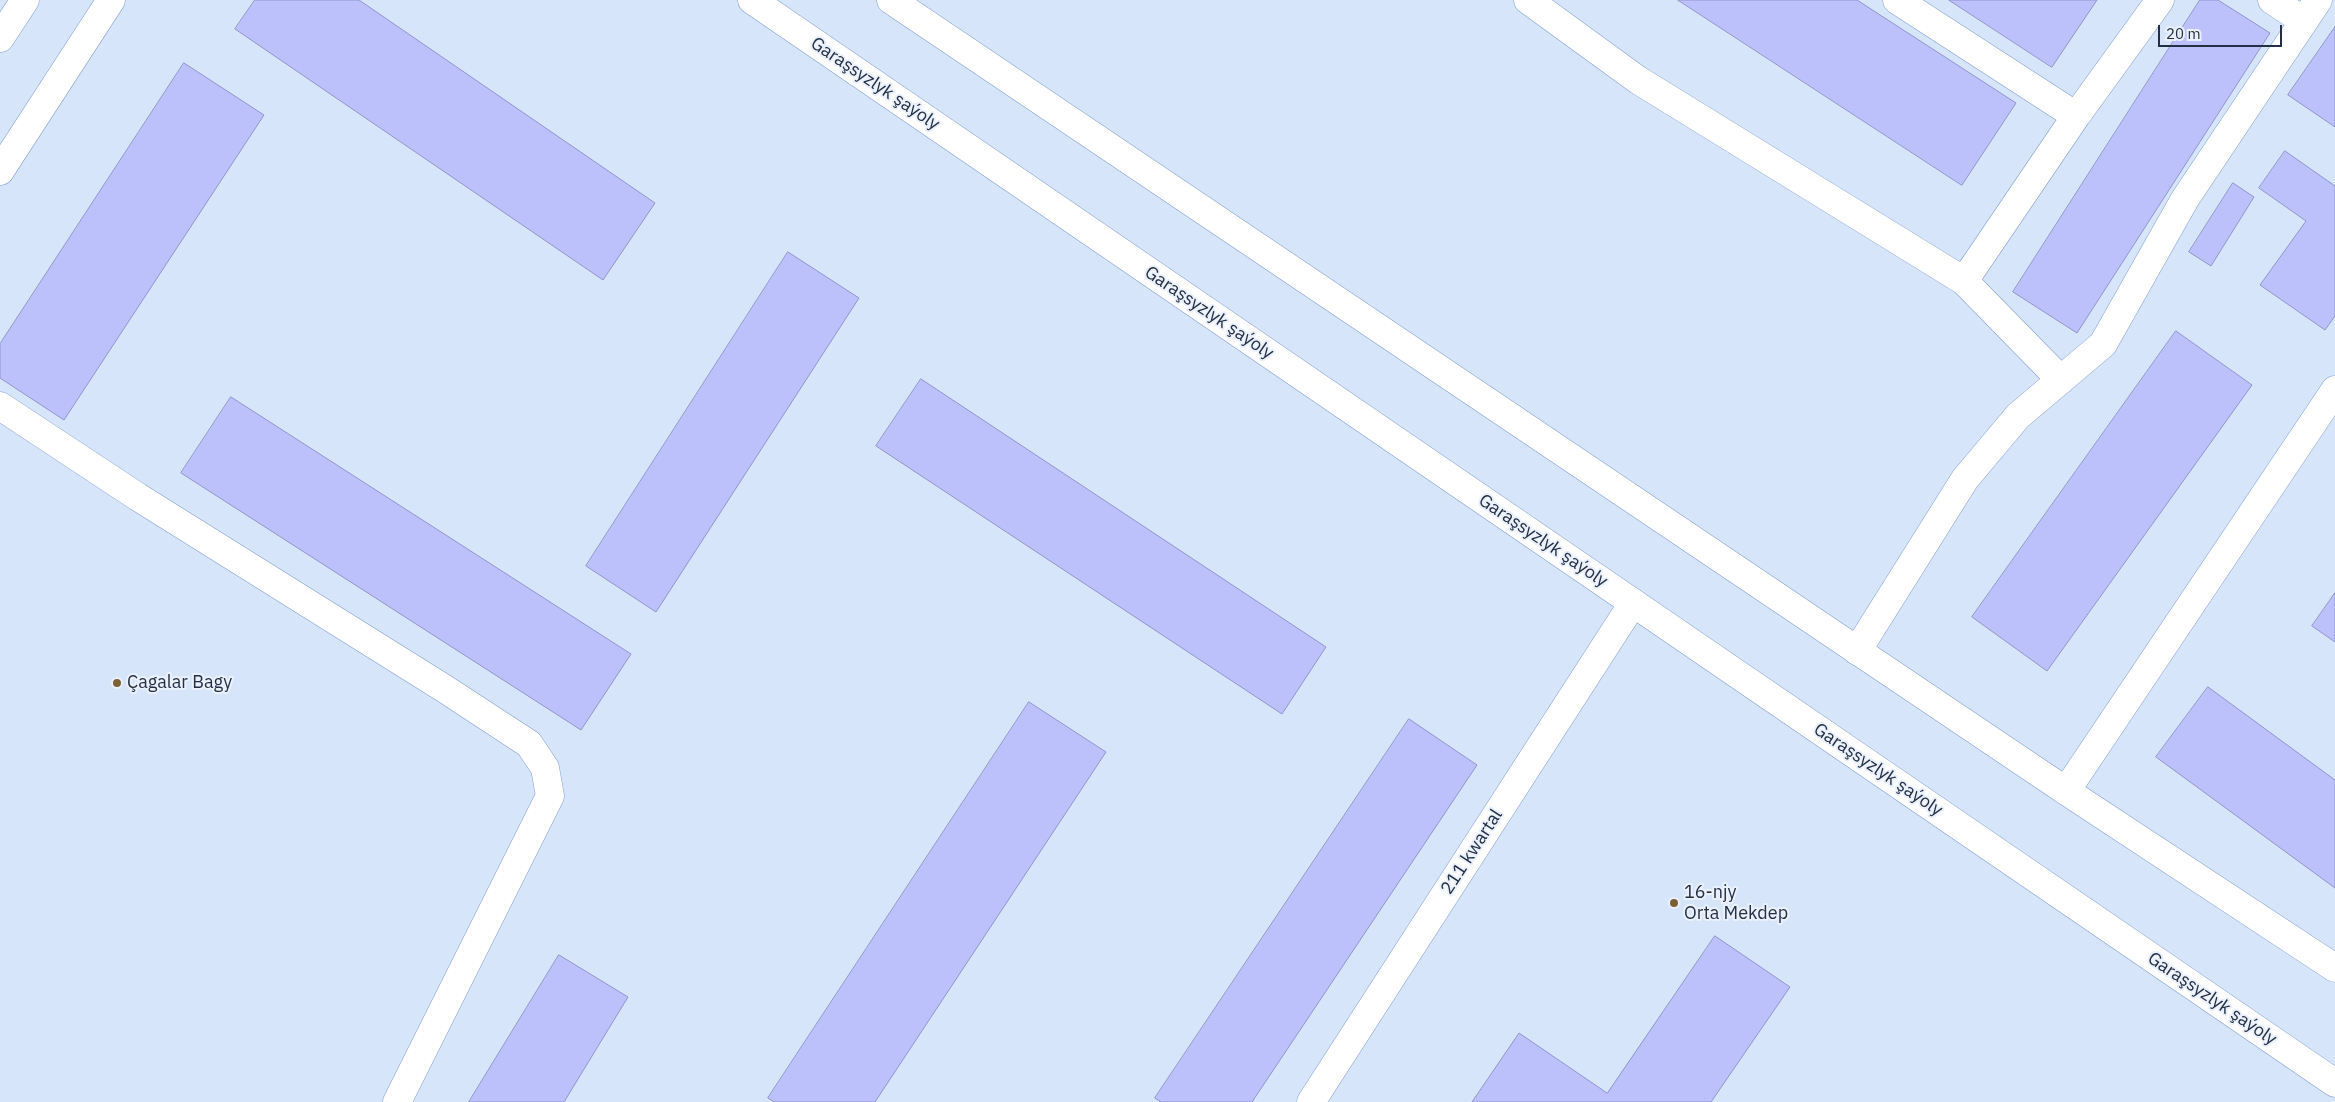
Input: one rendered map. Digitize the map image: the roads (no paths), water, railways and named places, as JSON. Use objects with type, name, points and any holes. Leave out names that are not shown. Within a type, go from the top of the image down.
[{"type":"main road","points":[[0,38],[25,0]]},
{"type":"main road","points":[[0,171],[111,0]]},
{"type":"main road","name":"Garaşsyzlyk şaýoly","points":[[752,0],[2335,1083]]},
{"type":"main road","points":[[892,0],[1857,651],[2335,968]]},
{"type":"main road","points":[[1528,0],[1638,80],[1964,281],[2061,380]]},
{"type":"main road","points":[[1897,0],[2076,116]]},
{"type":"main road","points":[[1857,651],[1965,479],[2018,416],[2103,344],[2185,198],[2311,11],[2272,0]]},
{"type":"main road","points":[[1964,281],[2154,2]]},
{"type":"main road","points":[[2066,791],[2335,390]]},
{"type":"main road","points":[[0,406],[138,498],[444,688],[529,744],[545,768],[550,796],[397,1102]]},
{"type":"main road","name":"211 kwartal","points":[[1311,1102],[1633,603]]},
{"type":"place","name":"Çagalar Bagy","points":[[117,683]]},
{"type":"place","name":"16-njy Orta Mekdep","points":[[1674,903]]}]
